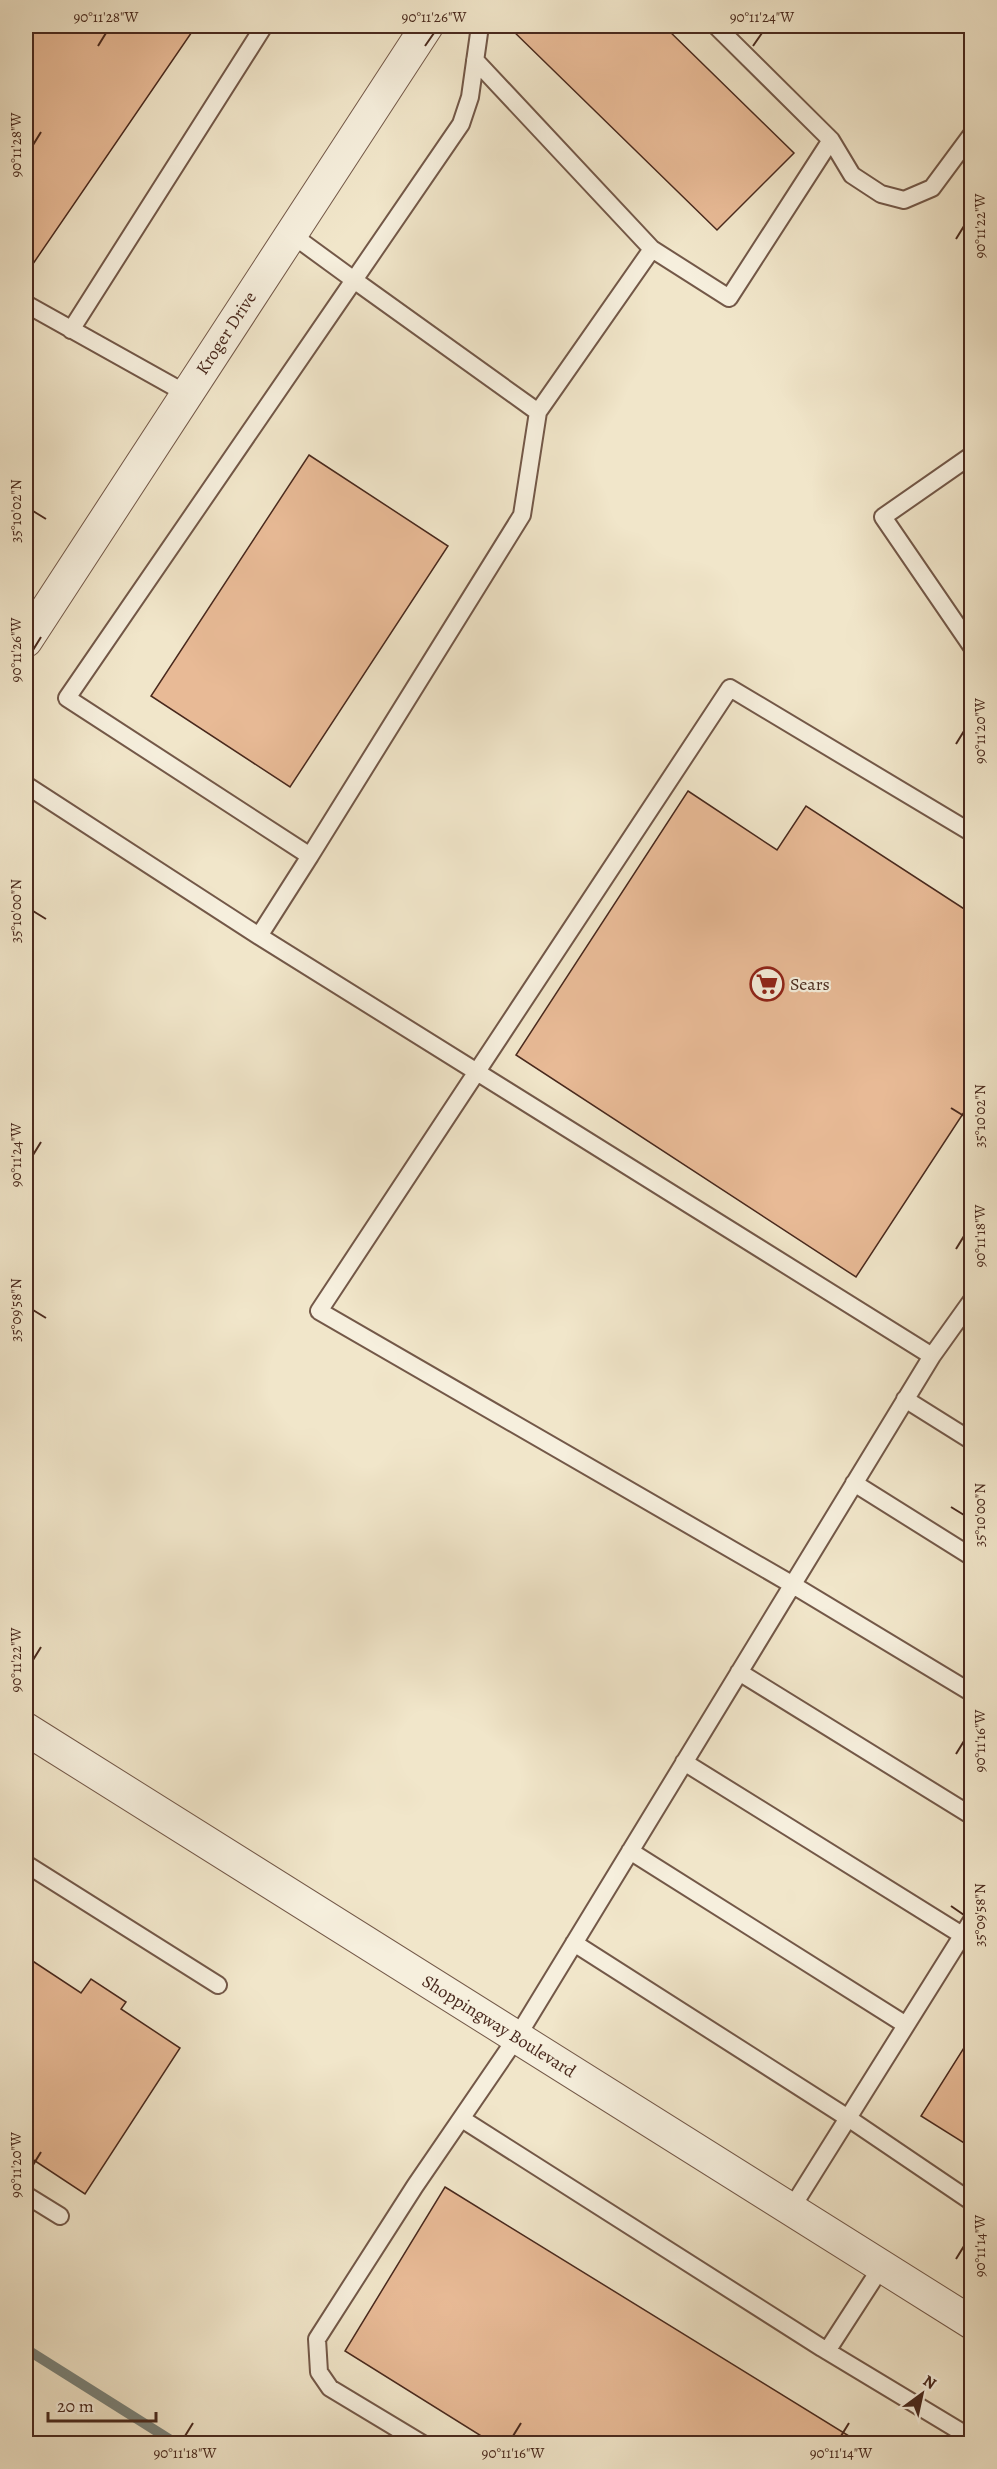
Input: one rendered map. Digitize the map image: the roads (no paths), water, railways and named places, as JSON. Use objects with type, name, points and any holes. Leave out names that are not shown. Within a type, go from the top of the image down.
[{"type":"street","name":"Kroger Drive","points":[[26,641],[427,26]]},
{"type":"street","name":"Shoppingway Boulevard","points":[[26,1730],[972,2323]]},
{"type":"lane","points":[[71,330],[264,26]]},
{"type":"lane","points":[[309,856],[67,698],[461,124],[470,97],[480,26]]},
{"type":"lane","points":[[717,26],[831,140],[852,175],[881,194],[904,200],[932,188],[972,134]]},
{"type":"lane","points":[[475,60],[652,249],[729,297],[831,140]]},
{"type":"lane","points":[[291,234],[538,412]]},
{"type":"lane","points":[[259,936],[522,515],[538,412],[652,249]]},
{"type":"lane","points":[[26,304],[187,394]]},
{"type":"lane","points":[[972,455],[883,517],[972,647]]},
{"type":"lane","points":[[972,833],[730,688],[319,1311],[793,1585],[972,1693]]},
{"type":"lane","points":[[26,785],[259,936],[932,1356]]},
{"type":"lane","points":[[423,2444],[330,2388],[319,2372],[317,2339],[415,2186],[517,2037],[905,1399],[971,1301]]},
{"type":"lane","points":[[905,1399],[972,1441]]},
{"type":"lane","points":[[854,1483],[972,1557]]},
{"type":"lane","points":[[739,1672],[972,1816]]},
{"type":"lane","points":[[684,1762],[962,1935]]},
{"type":"lane","points":[[630,1851],[906,2025]]},
{"type":"lane","points":[[26,1864],[218,1985]]},
{"type":"lane","points":[[791,2209],[972,1920]]},
{"type":"lane","points":[[574,1942],[848,2118],[972,2202]]},
{"type":"lane","points":[[462,2119],[827,2351],[968,2436],[963,2444]]},
{"type":"lane","points":[[26,2195],[60,2216]]},
{"type":"lane","points":[[827,2351],[882,2266]]},
{"type":"waterway","points":[[26,2349],[177,2444]]},
{"type":"place","name":"Sears","points":[[767,984]]}]
